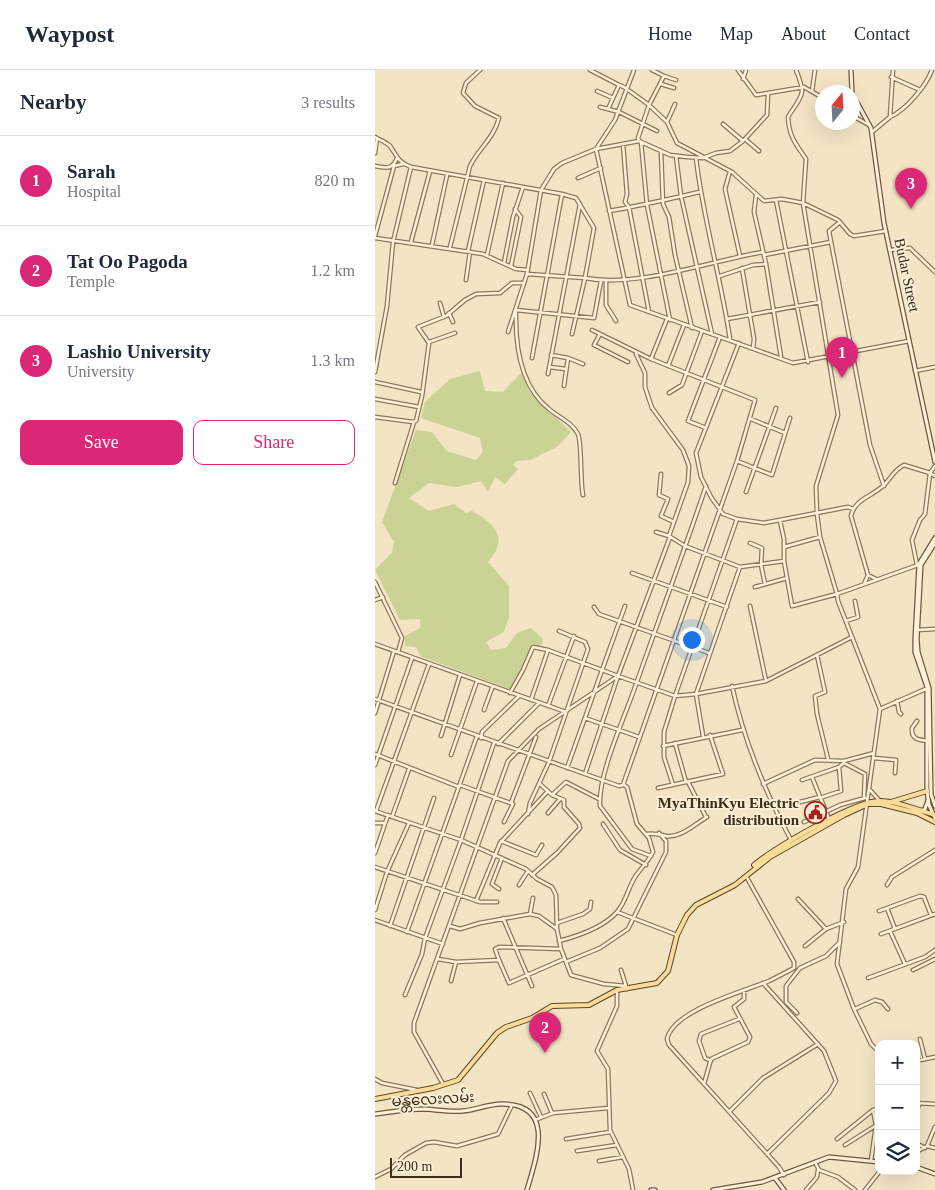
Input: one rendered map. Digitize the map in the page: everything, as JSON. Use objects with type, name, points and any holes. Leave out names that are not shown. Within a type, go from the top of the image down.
[{"type":"main road","name":"Budar Street","points":[[851,70],[852,85]]},
{"type":"main road","name":"Budar Street","points":[[860,110],[871,126],[886,231],[935,464]]},
{"type":"main road","points":[[935,538],[919,565],[915,652],[930,699],[931,794],[935,806]]},
{"type":"main road","points":[[919,565],[935,543]]},
{"type":"main road","points":[[928,688],[928,741],[931,755],[927,791],[928,800],[935,817]]},
{"type":"main road","points":[[891,802],[927,791]]},
{"type":"main road","points":[[375,1099],[444,1086],[461,1078],[493,1036],[506,1027],[532,1018],[552,1006],[589,1005],[617,990],[626,987],[651,985],[663,979],[668,971],[677,935],[687,915],[696,905],[735,885],[745,875],[770,857],[828,825],[867,800],[935,817]]},
{"type":"main road","points":[[711,898],[760,860],[867,800],[891,802],[935,817]]},
{"type":"main road","points":[[921,811],[925,809],[928,800]]},
{"type":"main road","name":"မန္တလေးလမ်း","points":[[375,1114],[413,1110],[464,1111],[499,1104],[513,1105]]},
{"type":"main road","points":[[513,1105],[525,1110],[535,1120],[540,1136],[527,1190]]},
{"type":"main road","points":[[713,1190],[775,1178],[829,1157],[875,1162]]},
{"type":"main road","points":[[920,1168],[935,1174]]},
{"type":"main road","points":[[775,1178],[784,1190]]},
{"type":"street","points":[[450,247],[466,178],[476,155],[491,138],[499,118],[475,106],[463,93],[466,83],[481,70]]},
{"type":"street","points":[[590,70],[627,89],[649,105],[667,122],[677,143],[730,171],[764,201],[791,200],[803,203],[839,222],[854,236],[886,231]]},
{"type":"street","points":[[633,70],[619,112],[596,149],[630,306],[739,342],[793,363],[807,362],[909,341]]},
{"type":"street","points":[[652,70],[676,80]]},
{"type":"street","points":[[738,70],[756,95],[804,87],[815,93]]},
{"type":"street","points":[[743,79],[746,70]]},
{"type":"street","points":[[797,70],[804,87],[799,103],[788,117],[793,141],[806,159],[803,203],[830,357],[838,415],[816,486],[817,514],[820,537],[837,594],[880,708],[858,866],[846,889],[844,922],[837,964],[854,1009],[871,1044],[875,1048]]},
{"type":"street","points":[[812,91],[815,70]]},
{"type":"street","points":[[890,117],[891,77],[893,70]]},
{"type":"street","points":[[872,132],[902,110],[926,85],[932,70]]},
{"type":"street","points":[[651,359],[669,319],[647,205],[640,141],[649,105],[665,76]]},
{"type":"street","points":[[891,77],[920,90]]},
{"type":"street","points":[[661,84],[674,88]]},
{"type":"street","points":[[608,109],[619,85]]},
{"type":"street","points":[[597,91],[613,98]]},
{"type":"street","points":[[508,332],[527,272],[541,190],[554,169],[596,149],[640,141],[677,156],[703,158],[716,152],[730,151],[744,140],[767,115],[768,94]]},
{"type":"street","points":[[667,122],[675,104]]},
{"type":"street","points":[[600,107],[619,112],[657,131]]},
{"type":"street","points":[[860,120],[871,126]]},
{"type":"street","points":[[723,124],[759,151]]},
{"type":"street","points":[[375,153],[376,138],[386,142],[397,158],[403,164],[411,167],[576,198],[580,202],[594,232],[572,334]]},
{"type":"street","points":[[623,144],[627,194],[625,202],[629,208],[649,312]]},
{"type":"street","points":[[661,151],[663,199],[692,328]]},
{"type":"street","points":[[677,156],[681,196],[712,334]]},
{"type":"street","points":[[397,158],[375,237],[450,247],[487,255],[527,272],[601,281],[624,280],[698,267],[740,256],[787,251],[831,242]]},
{"type":"street","points":[[696,158],[700,192],[720,276],[730,339]]},
{"type":"street","points":[[375,166],[389,168],[403,164]]},
{"type":"street","points":[[375,372],[387,306],[394,239],[411,167]]},
{"type":"street","points":[[578,178],[601,168]]},
{"type":"street","points":[[411,242],[430,171]]},
{"type":"street","points":[[730,171],[725,189],[740,256]]},
{"type":"street","points":[[432,245],[447,175]]},
{"type":"street","points":[[466,280],[469,251],[484,180]]},
{"type":"street","points":[[487,255],[503,183]]},
{"type":"street","points":[[504,263],[515,209],[523,187]]},
{"type":"street","points":[[608,211],[647,205],[663,199],[700,192]]},
{"type":"street","points":[[532,358],[562,194]]},
{"type":"street","points":[[756,195],[754,212],[766,264],[781,357]]},
{"type":"street","points":[[776,200],[807,362]]},
{"type":"street","points":[[548,374],[580,202]]},
{"type":"street","points":[[511,266],[521,217],[515,209]]},
{"type":"street","points":[[839,222],[829,232],[872,454],[884,486]]},
{"type":"street","points":[[890,250],[910,248],[935,272]]},
{"type":"street","points":[[720,276],[742,268],[766,264]]},
{"type":"street","points":[[742,268],[754,339],[753,348]]},
{"type":"street","points":[[516,310],[594,318],[601,281]]},
{"type":"street","points":[[605,281],[606,305],[616,321]]},
{"type":"street","points":[[395,484],[419,407],[429,355],[429,342],[418,328],[444,317],[465,300],[476,294],[500,293],[512,284],[524,283]]},
{"type":"street","points":[[727,319],[820,302]]},
{"type":"street","points":[[440,303],[444,317]]},
{"type":"street","points":[[516,310],[521,360],[529,386],[549,409],[568,422],[579,436],[580,477],[583,495]]},
{"type":"street","points":[[449,313],[453,322]]},
{"type":"street","points":[[668,366],[684,324]]},
{"type":"street","points":[[592,330],[634,352],[755,400],[751,419],[737,461],[672,641],[623,785]]},
{"type":"street","points":[[669,392],[682,385],[702,331]]},
{"type":"street","points":[[429,342],[455,334]]},
{"type":"street","points":[[600,334],[594,345],[628,362]]},
{"type":"street","points":[[706,428],[688,421],[720,337]]},
{"type":"street","points":[[739,342],[696,453],[697,464],[706,486],[723,514],[737,519],[764,523],[849,507],[853,509]]},
{"type":"street","points":[[585,774],[601,724],[688,482],[689,466],[683,450],[654,411],[645,387],[645,373],[638,356],[634,352]]},
{"type":"street","points":[[551,355],[568,358],[583,364]]},
{"type":"street","points":[[564,386],[568,358]]},
{"type":"street","points":[[549,367],[566,369]]},
{"type":"street","points":[[915,371],[935,367]]},
{"type":"street","points":[[375,382],[421,392]]},
{"type":"street","points":[[375,399],[419,407]]},
{"type":"street","points":[[746,492],[776,408]]},
{"type":"street","points":[[375,417],[415,422]]},
{"type":"street","points":[[737,461],[772,474],[790,418]]},
{"type":"street","points":[[751,419],[785,433]]},
{"type":"street","points":[[779,521],[784,538],[784,561],[792,606],[837,594],[919,565],[912,540],[920,520],[925,514],[930,474],[935,464]]},
{"type":"street","points":[[864,584],[868,575],[851,516],[853,509],[861,501],[884,486],[896,470],[904,465],[935,476]]},
{"type":"street","points":[[661,474],[659,495],[668,499],[661,516],[674,522]]},
{"type":"street","points":[[651,856],[632,849],[600,806],[599,799],[619,730],[706,486]]},
{"type":"street","points":[[673,785],[664,757],[664,732],[691,647],[724,560],[737,519]]},
{"type":"street","points":[[656,532],[670,536],[685,546],[740,567],[784,561]]},
{"type":"street","points":[[784,547],[820,537]]},
{"type":"street","points":[[750,543],[762,548],[761,565],[765,584]]},
{"type":"street","points":[[703,736],[696,694],[740,567]]},
{"type":"street","points":[[633,573],[727,608]]},
{"type":"street","points":[[868,575],[877,580]]},
{"type":"street","points":[[755,587],[787,578]]},
{"type":"street","points":[[375,582],[402,638],[398,652]]},
{"type":"street","points":[[375,600],[383,597]]},
{"type":"street","points":[[846,621],[858,617],[855,601]]},
{"type":"street","points":[[567,768],[625,606]]},
{"type":"street","points":[[750,606],[766,681]]},
{"type":"street","points":[[594,607],[599,614],[709,653]]},
{"type":"street","points":[[917,630],[935,629]]},
{"type":"street","points":[[528,814],[549,762],[588,645],[574,636],[559,631]]},
{"type":"street","points":[[548,706],[574,636]]},
{"type":"street","points":[[509,693],[523,670],[533,647],[547,650],[675,696],[766,681],[852,637]]},
{"type":"street","points":[[375,644],[566,712]]},
{"type":"street","points":[[531,700],[547,650]]},
{"type":"street","points":[[375,713],[394,651]]},
{"type":"street","points":[[817,654],[825,692],[815,696],[828,759]]},
{"type":"street","points":[[375,765],[412,657]]},
{"type":"street","points":[[429,664],[376,811],[461,840],[502,858],[546,882],[557,895],[557,930],[559,941],[565,961],[574,977],[626,987],[621,970]]},
{"type":"street","points":[[441,736],[460,675]]},
{"type":"street","points":[[444,1086],[413,1027],[508,761],[539,729],[618,676]]},
{"type":"street","points":[[451,754],[477,681]]},
{"type":"street","points":[[732,686],[742,730],[763,784],[792,841]]},
{"type":"street","points":[[484,710],[493,687]]},
{"type":"street","points":[[880,708],[928,688]]},
{"type":"street","points":[[407,932],[479,737],[519,696]]},
{"type":"street","points":[[375,699],[412,714],[549,762],[627,787],[637,824],[646,834],[652,849],[651,856],[635,878],[617,912],[600,925],[573,938],[559,941]]},
{"type":"street","points":[[930,699],[935,699]]},
{"type":"street","points":[[897,701],[901,714]]},
{"type":"street","points":[[405,995],[407,984],[422,954],[425,938],[477,790],[496,743],[539,703]]},
{"type":"street","points":[[585,718],[639,737]]},
{"type":"street","points":[[917,721],[912,728],[913,736],[917,740],[928,741]]},
{"type":"street","points":[[663,746],[703,736],[742,730]]},
{"type":"street","points":[[658,788],[723,774],[710,735]]},
{"type":"street","points":[[511,803],[537,737]]},
{"type":"street","points":[[646,834],[659,833],[665,836],[683,832],[707,818],[687,782],[675,743]]},
{"type":"street","points":[[763,784],[815,760],[844,760],[874,753]]},
{"type":"street","points":[[895,773],[896,753]]},
{"type":"street","points":[[377,755],[460,786],[496,796],[511,803],[514,806],[504,822]]},
{"type":"street","points":[[874,758],[896,760]]},
{"type":"street","points":[[802,780],[839,767],[844,763],[865,773],[867,800]]},
{"type":"street","points":[[788,806],[841,791],[839,767]]},
{"type":"street","points":[[392,817],[409,768]]},
{"type":"street","points":[[812,777],[829,820]]},
{"type":"street","points":[[552,795],[566,782],[599,799]]},
{"type":"street","points":[[532,875],[557,853],[580,828],[579,824],[564,807],[564,800],[552,795],[540,784]]},
{"type":"street","points":[[869,789],[880,801]]},
{"type":"street","points":[[476,901],[501,841],[528,814],[547,791]]},
{"type":"street","points":[[390,926],[434,798]]},
{"type":"street","points":[[548,813],[561,798]]},
{"type":"street","points":[[804,822],[826,812],[867,800]]},
{"type":"street","points":[[375,853],[388,816]]},
{"type":"street","points":[[375,823],[385,823]]},
{"type":"street","points":[[375,910],[387,872],[409,823]]},
{"type":"street","points":[[603,824],[620,850],[646,865]]},
{"type":"street","points":[[561,949],[496,948],[509,983],[601,948],[629,928],[666,852],[665,841],[659,833]]},
{"type":"street","points":[[501,841],[536,855],[542,845]]},
{"type":"street","points":[[887,885],[892,877],[935,850]]},
{"type":"street","points":[[931,853],[935,858]]},
{"type":"street","points":[[499,889],[492,884],[502,858]]},
{"type":"street","points":[[375,867],[476,901],[497,902]]},
{"type":"street","points":[[519,885],[528,871]]},
{"type":"street","points":[[745,875],[794,962],[793,968],[763,983],[704,1005],[671,1030],[667,1036],[669,1044],[703,1084],[768,1153],[784,1175]]},
{"type":"street","points":[[879,911],[920,896],[925,897],[931,915]]},
{"type":"street","points":[[530,914],[533,898]]},
{"type":"street","points":[[798,899],[827,929]]},
{"type":"street","points":[[557,923],[583,914],[591,909],[591,902]]},
{"type":"street","points":[[887,908],[895,929]]},
{"type":"street","points":[[617,912],[633,920],[677,935]]},
{"type":"street","points":[[450,926],[460,929],[503,918],[530,914],[539,916],[557,930]]},
{"type":"street","points":[[881,934],[935,914]]},
{"type":"street","points":[[503,918],[532,986]]},
{"type":"street","points":[[375,920],[443,944]]},
{"type":"street","points":[[805,946],[812,938],[844,922]]},
{"type":"street","points":[[890,930],[905,964]]},
{"type":"street","points":[[797,1013],[786,1002],[787,984],[802,967],[826,956],[841,941]]},
{"type":"street","points":[[868,978],[925,957],[935,950]]},
{"type":"street","points":[[438,959],[457,962],[499,960]]},
{"type":"street","points":[[913,970],[935,959]]},
{"type":"street","points":[[451,981],[457,962]]},
{"type":"street","points":[[763,983],[819,1044],[830,1061],[837,1081],[825,1098],[768,1153]]},
{"type":"street","points":[[617,990],[617,1006],[597,1051],[608,1069],[610,1132],[629,1169],[633,1190]]},
{"type":"street","points":[[703,1084],[714,1057],[748,1042],[750,1037],[734,1007],[744,999],[744,990]]},
{"type":"street","points":[[854,1009],[875,1000],[882,1002],[887,1009]]},
{"type":"street","points":[[711,1061],[705,1058],[699,1040],[701,1034],[739,1019]]},
{"type":"street","points":[[920,1039],[925,1059]]},
{"type":"street","points":[[729,1111],[763,1078],[819,1044]]},
{"type":"street","points":[[920,1060],[935,1057]]},
{"type":"street","points":[[375,1079],[382,1083],[418,1091]]},
{"type":"street","points":[[530,1093],[541,1117]]},
{"type":"street","points":[[544,1094],[552,1113]]},
{"type":"street","points":[[920,1103],[935,1104]]},
{"type":"street","points":[[375,1177],[391,1169],[405,1155],[426,1143],[434,1142],[457,1146],[498,1134],[513,1105]]},
{"type":"street","points":[[535,1120],[552,1113],[608,1108]]},
{"type":"street","points":[[837,1139],[873,1110],[875,1116]]},
{"type":"street","points":[[845,1145],[875,1124]]},
{"type":"street","points":[[920,1150],[926,1147],[935,1127]]},
{"type":"street","points":[[871,1161],[876,1130]]},
{"type":"street","points":[[566,1139],[610,1132]]},
{"type":"street","points":[[577,1151],[617,1144]]},
{"type":"street","points":[[920,1145],[935,1148]]},
{"type":"street","points":[[599,1161],[623,1157]]},
{"type":"street","points":[[806,1190],[817,1177],[819,1170],[815,1162]]},
{"type":"street","points":[[819,1170],[838,1177],[855,1190]]},
{"type":"street","points":[[865,1190],[877,1175]]},
{"type":"green space","points":[[480,371],[485,391],[503,392],[521,373],[530,392],[571,432],[557,447],[530,460],[517,461],[513,465],[518,469],[505,484],[495,477],[488,492],[481,481],[457,487],[429,483],[409,498],[429,511],[454,504],[466,513],[472,511],[488,521],[497,533],[498,546],[488,562],[509,586],[509,617],[504,632],[486,642],[491,650],[506,648],[517,633],[531,628],[543,639],[542,646],[532,644],[522,668],[510,689],[420,656],[416,647],[405,646],[405,636],[420,628],[420,619],[400,620],[375,570],[392,553],[394,542],[382,522],[416,430],[432,432],[447,451],[476,460],[483,452],[480,438],[421,418],[425,402],[450,379]]},
{"type":"place","name":"Lashio University","points":[[911,209]]},
{"type":"place","name":"Sarah","points":[[842,378]]},
{"type":"place","name":"MyaThinKyu Electric distribution","points":[[815,812]]},
{"type":"place","name":"Tat Oo Pagoda","points":[[545,1053]]}]
